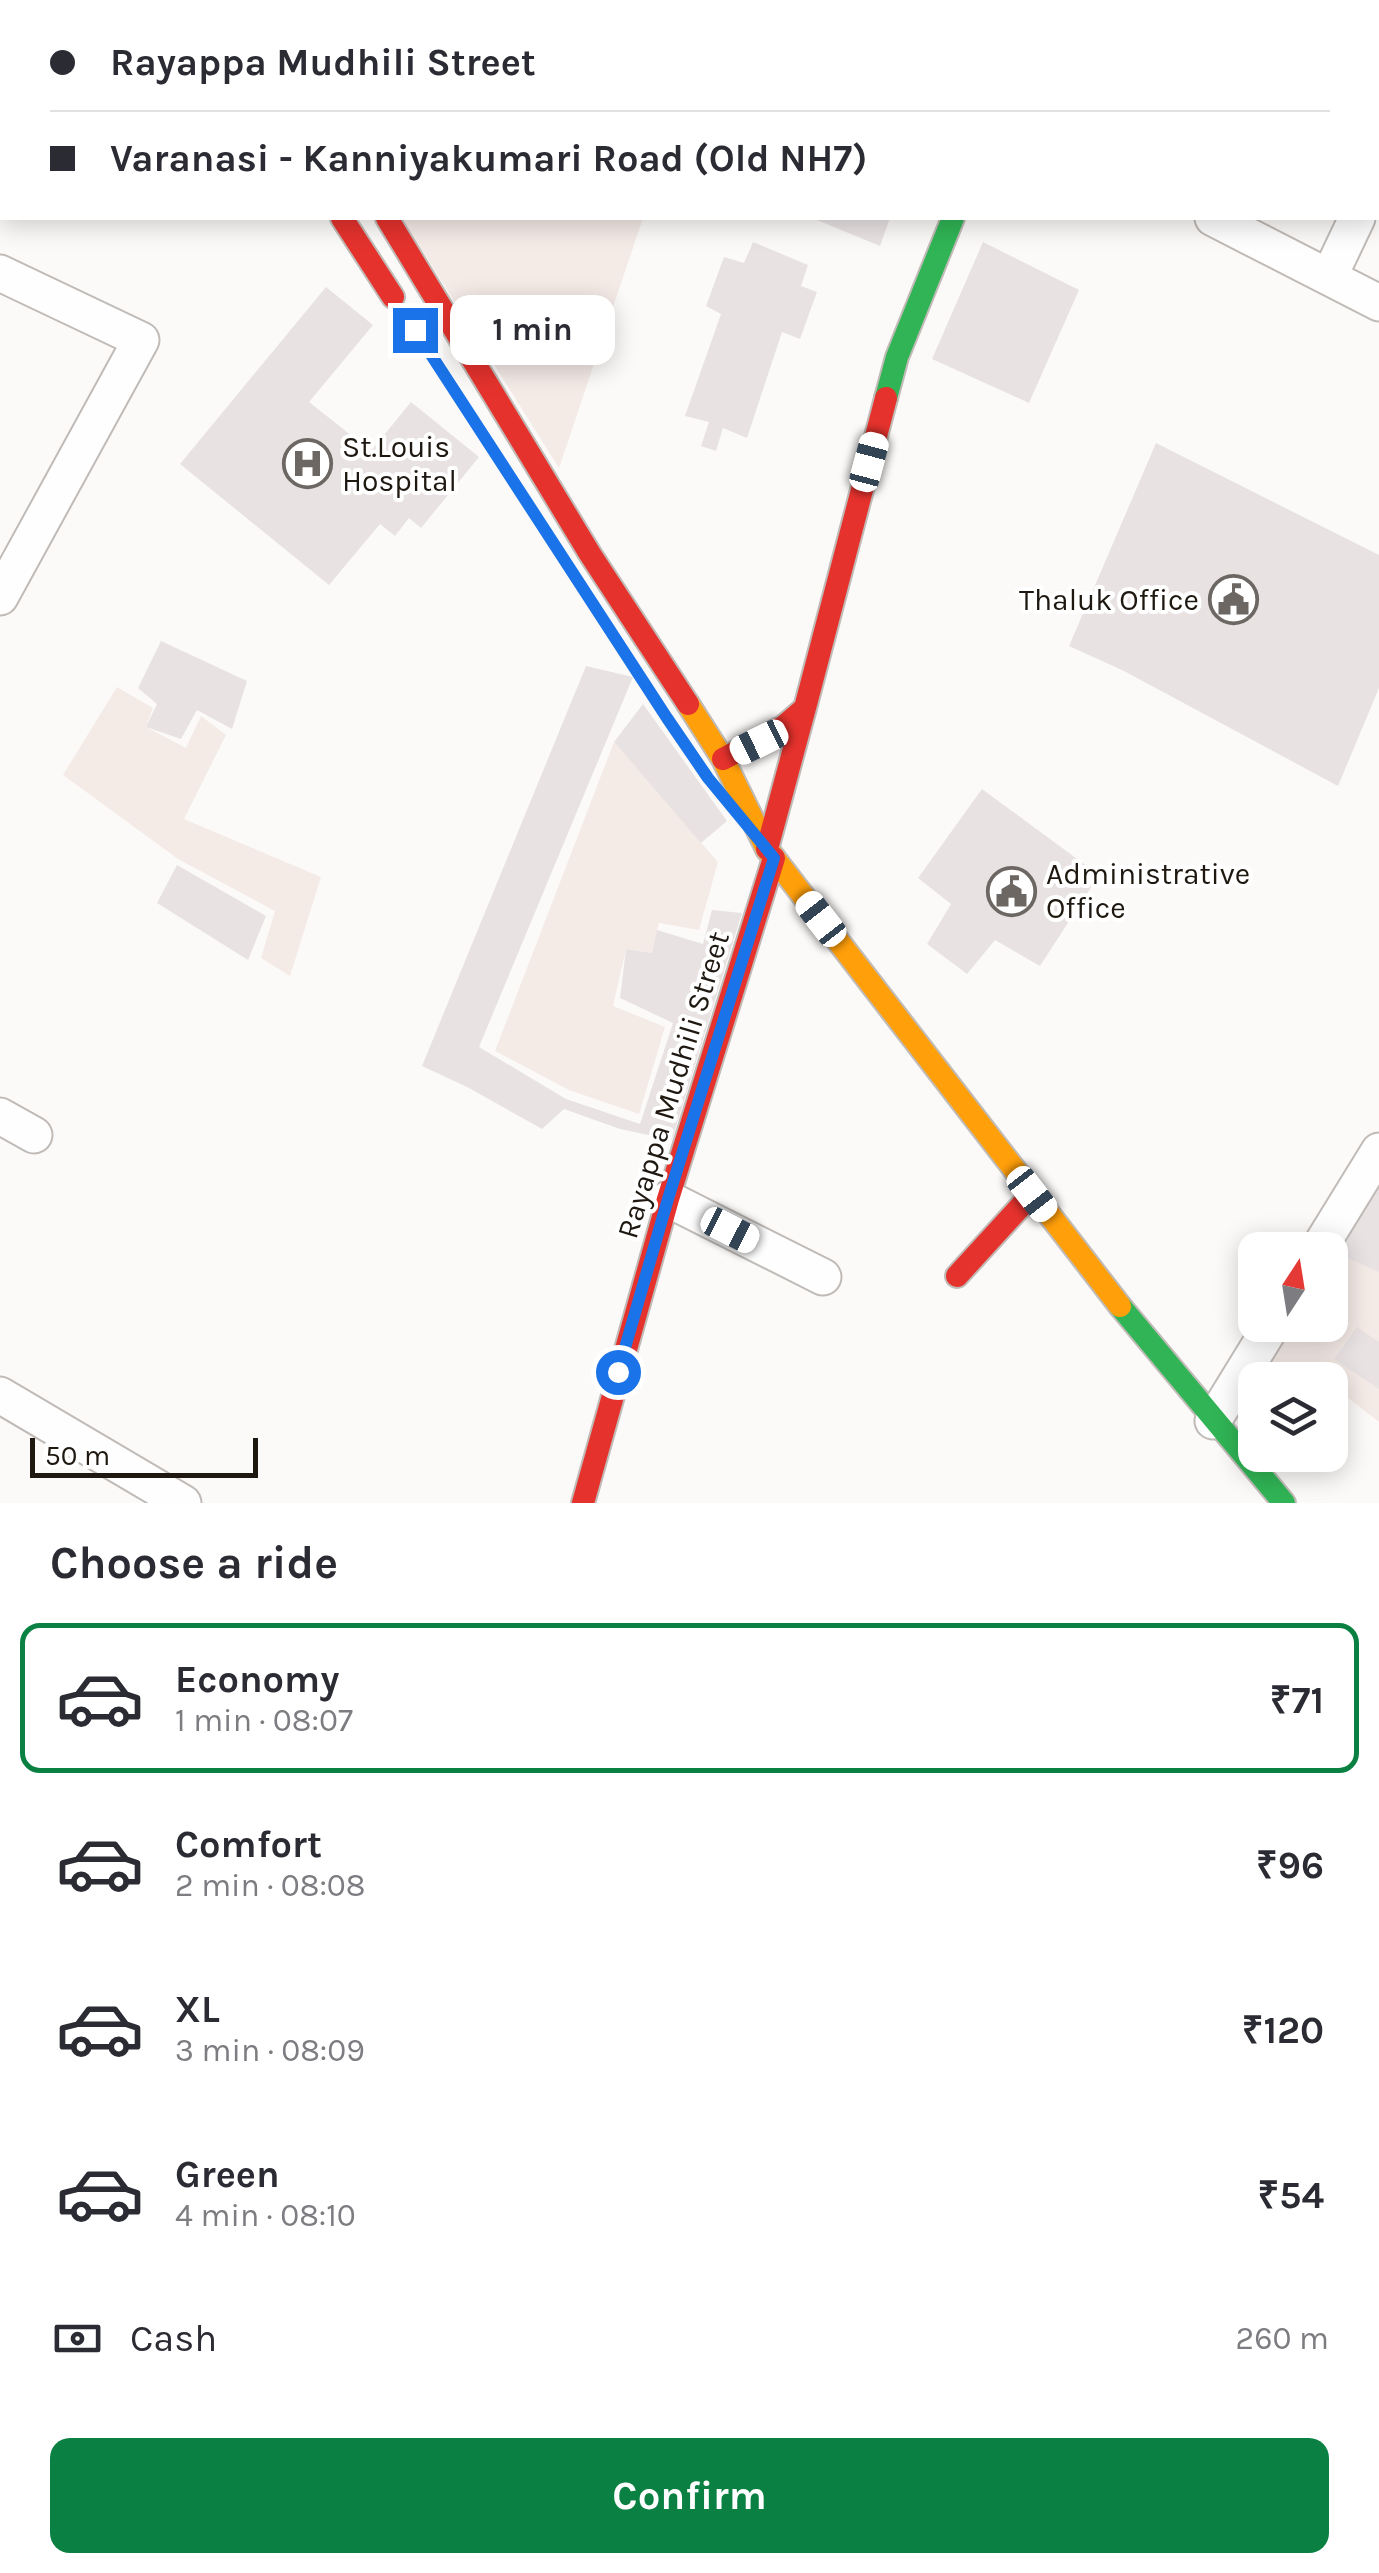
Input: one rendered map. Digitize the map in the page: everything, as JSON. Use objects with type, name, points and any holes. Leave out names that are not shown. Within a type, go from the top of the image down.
[{"type":"main road","points":[[343,220],[403,312]]},
{"type":"main road","points":[[389,220],[456,345],[560,502],[715,768],[770,854],[1154,1352],[1284,1503]]},
{"type":"main road","name":"Rayappa Mudhili Street","points":[[583,1503],[770,854],[897,357],[952,220]]},
{"type":"main road","points":[[534,516],[560,502]]},
{"type":"main road","points":[[715,768],[783,727],[805,708]]},
{"type":"main road","points":[[957,1276],[1032,1194]]},
{"type":"street","points":[[1217,220],[1379,303]]},
{"type":"street","points":[[1329,278],[1356,220]]},
{"type":"street","points":[[0,272],[141,340],[0,596]]},
{"type":"street","points":[[0,1116],[34,1135]]},
{"type":"street","points":[[1329,1232],[1379,1151]]},
{"type":"street","points":[[668,1199],[823,1277]]},
{"type":"street","points":[[1214,1421],[1262,1342]]},
{"type":"street","points":[[0,1395],[183,1503]]},
{"type":"shaded area","points":[[403,220],[642,220],[559,468]]},
{"type":"shaded area","points":[[117,687],[153,708],[146,727],[186,748],[201,716],[226,735],[184,819],[321,877],[290,976],[261,958],[275,911],[178,859],[63,775]]},
{"type":"shaded area","points":[[614,742],[718,862],[699,930],[659,923],[652,953],[626,949],[613,1006],[665,1027],[639,1114],[569,1090],[495,1051]]},
{"type":"shaded area","points":[[1379,1166],[1379,1422],[1348,1398],[1348,1362],[1267,1362],[1278,1342],[1348,1342],[1348,1232],[1341,1232]]},
{"type":"building","points":[[817,220],[889,220],[880,246]]},
{"type":"building","points":[[753,242],[808,265],[801,286],[817,292],[800,339],[782,332],[747,438],[723,428],[716,451],[701,446],[709,422],[685,416],[721,314],[706,306],[724,257],[744,263]]},
{"type":"building","points":[[983,242],[1079,290],[1029,403],[932,359]]},
{"type":"building","points":[[326,287],[373,325],[309,402],[371,451],[411,402],[479,457],[421,528],[409,518],[395,536],[380,524],[329,585],[180,464]]},
{"type":"building","name":"Thaluk Office","points":[[1156,443],[1379,555],[1379,688],[1338,786],[1124,671],[1069,646]]},
{"type":"building","points":[[161,641],[247,681],[232,729],[197,710],[181,739],[146,727],[157,704],[138,688]]},
{"type":"building","points":[[586,666],[633,677],[479,1047],[566,1099],[640,1124],[673,1023],[620,998],[626,949],[652,953],[657,930],[703,944],[712,910],[742,913],[672,1140],[620,1129],[564,1109],[542,1129],[422,1066]]},
{"type":"building","points":[[643,704],[727,821],[701,843],[614,742]]},
{"type":"building","name":"Administrative Office","points":[[982,789],[1099,875],[1040,966],[995,940],[967,974],[927,944],[951,904],[918,878]]},
{"type":"building","points":[[177,865],[266,916],[248,960],[157,903]]},
{"type":"building","points":[[1379,1180],[1379,1272],[1348,1258],[1348,1233]]},
{"type":"building","points":[[1357,1327],[1379,1342],[1379,1389],[1348,1368],[1348,1362],[1334,1359]]},
{"type":"traffic: fast","points":[[886,398],[897,357],[952,220]]},
{"type":"traffic: fast","points":[[1120,1306],[1284,1503]]},
{"type":"traffic: slow","points":[[688,704],[723,759],[767,849],[1120,1306]]},
{"type":"traffic: jam","points":[[343,220],[393,297]]},
{"type":"traffic: jam","points":[[388,220],[590,554],[688,704]]},
{"type":"traffic: jam","points":[[723,759],[783,727],[805,708],[886,398]]},
{"type":"traffic: jam","points":[[767,849],[805,708]]},
{"type":"traffic: jam","points":[[583,1503],[668,1199],[774,858]]},
{"type":"traffic: jam","points":[[957,1276],[1032,1194]]},
{"type":"place","name":"St.Louis Hospital","points":[[307,464]]},
{"type":"place","name":"Thaluk Office","points":[[1234,600]]},
{"type":"place","name":"Administrative Office","points":[[1011,891]]},
{"type":"route","points":[[415,330],[667,718],[708,778],[774,858],[618,1372]]}]
